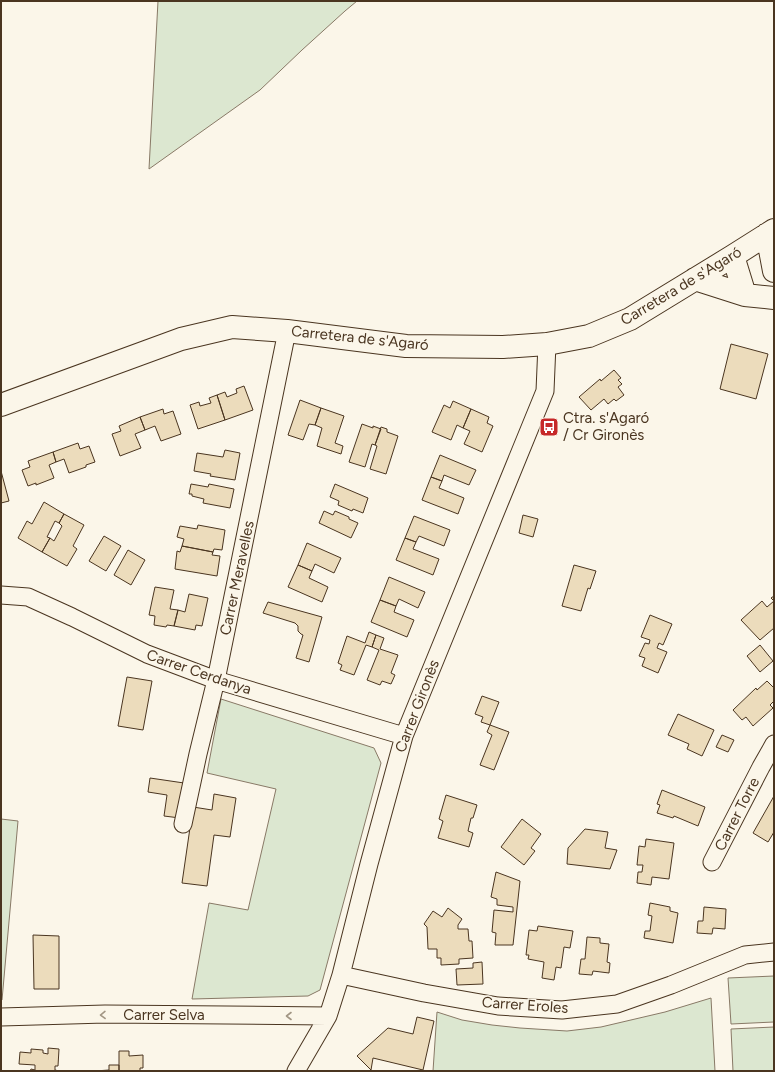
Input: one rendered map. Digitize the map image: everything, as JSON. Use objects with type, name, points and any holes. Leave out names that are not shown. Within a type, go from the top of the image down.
[{"type":"street","name":"Carretera de s'Agaró","points":[[1,405],[181,339],[232,327],[288,330],[406,346],[503,346],[547,344],[588,336],[630,319],[771,232]]},
{"type":"street","points":[[738,253],[774,269],[771,232]]},
{"type":"street","points":[[738,253],[746,295]]},
{"type":"street","points":[[695,279],[746,295],[774,298]]},
{"type":"street","name":"Carrer Meravelles","points":[[183,824],[216,680],[288,330]]},
{"type":"street","name":"Carrer Gironès","points":[[296,1071],[328,1016],[342,975],[368,864],[404,736],[545,391],[547,344]]},
{"type":"street","name":"Carrer Cerdanya","points":[[1,595],[28,597],[147,654],[216,680],[404,736]]},
{"type":"street","name":"Carrer Torre","points":[[712,862],[774,744]]},
{"type":"street","name":"Carrer Eroles","points":[[342,975],[424,993],[498,1006],[562,1010],[617,1004],[671,985],[745,955],[774,952]]},
{"type":"street","name":"Carrer Selva","points":[[1,1017],[105,1014],[328,1016]]},
{"type":"green space","points":[[158,1],[357,1],[260,90],[149,169]]},
{"type":"green space","points":[[221,699],[374,748],[381,763],[320,990],[308,996],[192,999],[209,903],[248,910],[276,789],[207,773]]},
{"type":"green space","points":[[1,819],[18,821],[2,1000],[1,1000]]},
{"type":"green space","points":[[774,976],[774,1022],[731,1024],[728,978]]},
{"type":"green space","points":[[711,998],[715,1071],[433,1071],[437,1012],[462,1020],[492,1025],[567,1031],[601,1027],[665,1012]]},
{"type":"green space","points":[[774,1027],[774,1071],[733,1071],[731,1029]]},
{"type":"building","points":[[731,344],[768,354],[756,399],[720,389]]},
{"type":"building","points":[[614,370],[621,378],[618,380],[622,384],[618,387],[624,395],[616,401],[614,399],[608,404],[604,399],[591,410],[579,397],[600,379],[601,381]]},
{"type":"building","points":[[244,386],[253,410],[225,420],[217,395],[225,392],[227,397],[237,393],[236,389]]},
{"type":"building","points":[[217,395],[225,420],[198,429],[190,405],[199,402],[200,406],[211,403],[209,398]]},
{"type":"building","points":[[300,400],[321,408],[315,425],[309,424],[303,440],[288,435]]},
{"type":"building","points":[[453,401],[471,409],[463,428],[457,425],[451,440],[432,432],[444,405],[450,408]]},
{"type":"building","points":[[321,408],[344,416],[335,443],[343,446],[341,454],[317,446],[322,428],[315,425]]},
{"type":"building","points":[[163,409],[164,414],[173,411],[181,434],[161,441],[155,426],[145,430],[140,417]]},
{"type":"building","points":[[471,409],[489,417],[487,423],[493,426],[482,452],[464,444],[470,431],[463,428]]},
{"type":"building","points":[[140,417],[145,430],[135,434],[141,448],[120,456],[112,434],[121,431],[119,426]]},
{"type":"building","points":[[362,424],[381,429],[375,445],[372,444],[365,467],[349,462]]},
{"type":"building","points":[[381,427],[387,429],[387,432],[398,436],[386,474],[370,469],[377,446],[375,445]]},
{"type":"building","points":[[78,443],[80,449],[89,446],[95,462],[69,473],[64,459],[56,462],[53,452]]},
{"type":"building","points":[[225,450],[240,453],[235,480],[210,476],[211,474],[194,471],[197,453],[223,457]]},
{"type":"building","points":[[53,452],[56,462],[49,465],[54,478],[36,485],[36,483],[28,486],[22,470],[30,467],[28,461]]},
{"type":"building","points":[[440,455],[476,470],[469,485],[444,475],[442,481],[431,477]]},
{"type":"building","points":[[1,471],[9,501],[1,503]]},
{"type":"building","points":[[431,477],[442,481],[439,488],[464,498],[458,514],[422,500]]},
{"type":"building","points":[[191,484],[208,487],[209,484],[234,489],[230,508],[203,503],[204,499],[189,494]]},
{"type":"building","points":[[335,484],[368,498],[363,513],[353,509],[352,511],[338,505],[339,501],[330,497]]},
{"type":"building","points":[[44,502],[64,514],[59,523],[55,521],[47,537],[50,538],[42,552],[18,538],[27,521],[32,524]]},
{"type":"building","points":[[324,511],[333,515],[335,511],[358,523],[351,538],[319,523]]},
{"type":"building","points":[[64,514],[84,525],[73,546],[77,549],[67,566],[42,552],[50,538],[54,541],[62,526],[59,523]]},
{"type":"building","points":[[523,515],[538,519],[533,537],[519,533]]},
{"type":"building","points":[[414,516],[450,530],[444,546],[419,536],[416,542],[405,538]]},
{"type":"building","points":[[198,525],[225,530],[222,550],[214,549],[213,552],[182,546],[184,539],[177,537],[180,526],[197,529]]},
{"type":"building","points":[[104,536],[121,546],[106,571],[89,561]]},
{"type":"building","points":[[405,538],[416,542],[413,549],[439,559],[433,575],[396,560]]},
{"type":"building","points":[[307,543],[341,558],[334,573],[315,564],[312,571],[298,565]]},
{"type":"building","points":[[182,546],[213,552],[212,555],[220,556],[217,576],[175,569],[177,551],[180,552]]},
{"type":"building","points":[[128,550],[145,560],[131,585],[114,575]]},
{"type":"building","points":[[298,565],[312,571],[309,578],[328,587],[322,602],[288,587]]},
{"type":"building","points":[[574,565],[596,571],[590,589],[588,588],[581,611],[562,606]]},
{"type":"building","points":[[389,577],[425,592],[418,608],[399,599],[396,606],[380,600]]},
{"type":"building","points":[[155,587],[174,590],[170,609],[178,610],[174,626],[167,625],[166,627],[154,625],[155,616],[149,615]]},
{"type":"building","points":[[189,594],[208,598],[202,626],[196,625],[195,630],[174,626],[178,610],[185,612]]},
{"type":"building","points":[[380,600],[396,606],[394,612],[414,620],[407,637],[371,622]]},
{"type":"building","points":[[762,601],[767,607],[774,601],[774,628],[760,640],[741,620]]},
{"type":"building","points":[[268,602],[322,617],[309,662],[296,658],[303,635],[298,631],[298,626],[295,623],[263,613]]},
{"type":"building","points":[[650,615],[672,624],[663,645],[659,643],[657,648],[667,652],[658,673],[642,666],[645,658],[639,656],[645,643],[649,644],[650,640],[641,637]]},
{"type":"building","points":[[369,632],[376,635],[372,647],[366,645],[354,675],[340,670],[342,665],[338,663],[347,636],[365,643]]},
{"type":"building","points":[[376,635],[384,638],[380,649],[398,655],[391,673],[395,675],[391,684],[382,681],[380,685],[367,680],[379,650],[372,647]]},
{"type":"building","points":[[760,645],[773,661],[760,672],[747,656]]},
{"type":"building","points":[[127,677],[152,681],[143,730],[118,726]]},
{"type":"building","points":[[767,681],[774,688],[774,701],[770,705],[773,708],[753,726],[746,717],[742,720],[733,710],[756,688],[757,690]]},
{"type":"building","points":[[482,696],[499,702],[490,725],[481,722],[483,717],[475,714]]},
{"type":"building","points":[[678,714],[714,730],[702,756],[687,749],[689,744],[668,735]]},
{"type":"building","points":[[490,725],[509,732],[494,770],[480,765],[492,735],[487,732]]},
{"type":"building","points":[[722,735],[734,740],[728,752],[716,747]]},
{"type":"building","points":[[150,778],[184,783],[180,818],[164,816],[167,795],[148,792]]},
{"type":"building","points":[[662,790],[705,807],[698,826],[674,816],[673,818],[657,813],[660,805],[657,804]]},
{"type":"building","points":[[214,794],[236,798],[230,837],[214,835],[207,886],[182,883],[193,807],[212,810]]},
{"type":"building","points":[[446,795],[477,805],[473,818],[471,818],[468,831],[473,833],[469,847],[438,838],[443,821],[439,819]]},
{"type":"building","points":[[774,796],[774,832],[768,842],[753,833]]},
{"type":"building","points":[[522,819],[541,834],[531,848],[535,851],[524,865],[501,847]]},
{"type":"building","points":[[585,829],[608,832],[605,848],[617,850],[610,869],[567,864],[568,848]]},
{"type":"building","points":[[646,839],[674,843],[669,879],[652,877],[651,885],[637,883],[638,872],[642,872],[643,865],[637,865],[639,846],[645,847]]},
{"type":"building","points":[[496,872],[520,881],[513,945],[495,945],[496,933],[492,932],[494,910],[513,912],[513,907],[497,905],[497,899],[491,897]]},
{"type":"building","points":[[650,903],[670,907],[670,911],[678,913],[673,943],[644,938],[645,931],[650,931],[652,916],[648,915]]},
{"type":"building","points":[[704,907],[726,909],[725,929],[713,928],[712,934],[697,933],[698,921],[703,921]]},
{"type":"building","points":[[448,908],[462,919],[458,925],[458,929],[468,929],[469,941],[472,941],[473,958],[459,959],[459,964],[441,965],[441,958],[437,958],[437,949],[428,949],[427,927],[424,924],[433,911],[442,917]]},
{"type":"building","points":[[538,926],[573,931],[570,948],[564,947],[561,968],[556,967],[554,980],[542,978],[544,962],[528,959],[529,955],[526,955],[529,930],[537,931]]},
{"type":"building","points":[[33,935],[59,936],[59,989],[34,989]]},
{"type":"building","points":[[587,937],[600,938],[600,943],[609,944],[607,962],[610,963],[609,973],[593,971],[592,975],[579,974],[581,959],[585,959]]},
{"type":"building","points":[[482,962],[483,984],[457,985],[456,969],[473,968],[473,963]]},
{"type":"building","points":[[417,1017],[434,1021],[423,1070],[373,1058],[371,1070],[357,1056],[388,1028],[413,1034]]},
{"type":"building","points":[[48,1048],[59,1049],[58,1066],[55,1066],[55,1070],[59,1071],[30,1071],[31,1069],[35,1070],[35,1065],[19,1064],[20,1052],[31,1053],[31,1049],[43,1050],[43,1053],[48,1054]]},
{"type":"building","points":[[119,1051],[129,1051],[129,1056],[143,1055],[143,1068],[140,1068],[140,1071],[119,1071]]},
{"type":"building","points":[[109,1065],[119,1065],[119,1071],[95,1071],[109,1070]]},
{"type":"place","name":"Ctra. s'Agaró / Cr Gironès","points":[[549,427]]}]
